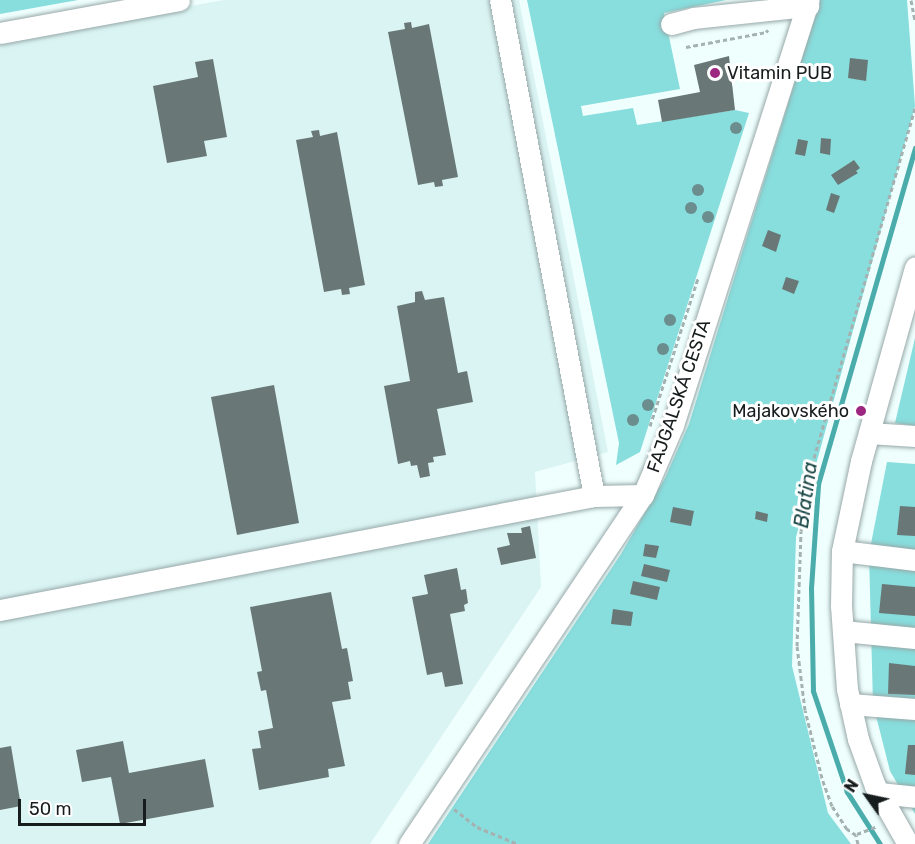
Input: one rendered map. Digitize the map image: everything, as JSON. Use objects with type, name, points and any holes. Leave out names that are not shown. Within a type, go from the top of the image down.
[{"type":"street","points":[[0,33],[179,0]]},
{"type":"street","points":[[500,0],[594,496]]},
{"type":"street","points":[[671,24],[693,18],[809,3]]},
{"type":"street","name":"FAJGALSKÁ CESTA","points":[[410,844],[644,495],[673,424],[809,3]]},
{"type":"street","points":[[908,844],[879,793],[858,739],[850,704],[843,631],[842,551],[869,433],[915,269]]},
{"type":"street","points":[[869,433],[915,436]]},
{"type":"street","points":[[0,610],[594,496],[644,495]]},
{"type":"street","points":[[842,551],[915,560]]},
{"type":"street","points":[[843,631],[915,638]]},
{"type":"street","points":[[850,704],[915,709]]},
{"type":"street","points":[[879,793],[915,797]]},
{"type":"path","points":[[911,0],[915,20]]},
{"type":"path","points":[[686,47],[766,32],[771,27]]},
{"type":"path","points":[[878,827],[858,834],[847,829],[832,806],[822,778],[805,710],[797,646],[801,531],[814,458],[915,108]]},
{"type":"path","points":[[442,797],[477,827],[518,844]]},
{"type":"path","points":[[858,834],[858,844]]},
{"type":"shaded area","points":[[0,0],[78,0],[0,14]]},
{"type":"shaded area","points":[[224,0],[519,0],[608,452],[535,472],[541,587],[370,844],[0,844],[0,40]]},
{"type":"shaded area","points":[[527,0],[726,0],[664,13],[680,89],[581,106],[583,116],[633,108],[637,125],[735,110],[749,113],[640,452],[616,465],[619,443]]},
{"type":"shaded area","points":[[820,0],[907,0],[915,106],[796,537],[792,666],[828,813],[851,844],[428,844],[621,554],[665,478],[689,424]]},
{"type":"shaded area","points":[[915,338],[915,426],[895,423]]},
{"type":"shaded area","points":[[887,462],[915,464],[915,814],[890,771],[873,704],[869,554]]},
{"type":"building","points":[[411,22],[412,28],[429,24],[458,177],[442,180],[443,186],[435,187],[434,182],[418,185],[388,32],[405,29],[404,23]]},
{"type":"building","points":[[729,56],[735,110],[662,122],[658,100],[700,92],[694,65]]},
{"type":"building","points":[[850,58],[868,60],[866,81],[848,78]]},
{"type":"building","points":[[213,59],[227,137],[204,141],[207,156],[167,163],[153,86],[198,77],[195,62]]},
{"type":"building","points":[[319,130],[320,136],[337,132],[365,285],[349,288],[350,294],[342,295],[341,289],[324,292],[296,140],[313,137],[311,131]]},
{"type":"building","points":[[821,138],[831,139],[830,155],[820,153]]},
{"type":"building","points":[[798,139],[808,141],[805,156],[795,154]]},
{"type":"building","points":[[854,160],[860,168],[856,171],[858,173],[838,185],[831,175]]},
{"type":"building","points":[[831,193],[840,196],[834,213],[826,210]]},
{"type":"building","points":[[768,230],[781,235],[776,252],[762,246]]},
{"type":"building","points":[[786,277],[799,281],[794,294],[782,289]]},
{"type":"building","points":[[422,291],[425,300],[444,297],[458,373],[467,371],[473,402],[437,409],[446,455],[433,457],[434,462],[428,463],[430,476],[420,478],[417,465],[411,466],[410,461],[398,464],[384,386],[410,381],[397,306],[415,302],[415,292]]},
{"type":"building","points":[[274,385],[299,523],[237,535],[211,397]]},
{"type":"building","points":[[900,506],[915,507],[915,536],[897,535]]},
{"type":"building","points":[[673,507],[694,511],[691,526],[670,522]]},
{"type":"building","points":[[756,511],[768,514],[767,522],[755,519]]},
{"type":"building","points":[[530,526],[536,558],[501,565],[497,548],[510,545],[507,533],[522,533],[521,528]]},
{"type":"building","points":[[645,544],[659,546],[656,558],[643,556]]},
{"type":"building","points":[[644,564],[670,570],[667,582],[641,576]]},
{"type":"building","points":[[457,568],[461,590],[466,589],[468,603],[464,605],[465,611],[450,614],[463,684],[445,687],[442,672],[427,675],[412,597],[428,594],[424,575]]},
{"type":"building","points":[[633,581],[660,587],[657,600],[630,594]]},
{"type":"building","points":[[882,584],[915,587],[915,616],[879,613]]},
{"type":"building","points":[[331,592],[342,649],[347,648],[353,681],[348,682],[351,699],[332,702],[345,766],[328,769],[329,777],[259,790],[252,749],[261,748],[258,731],[273,728],[266,690],[261,691],[257,672],[262,671],[250,607]]},
{"type":"building","points":[[613,609],[633,612],[631,626],[611,624]]},
{"type":"building","points":[[889,663],[915,666],[915,695],[888,694]]},
{"type":"building","points":[[123,741],[129,773],[205,759],[214,807],[120,824],[111,777],[82,782],[76,750]]},
{"type":"building","points":[[908,745],[915,745],[915,775],[905,774]]},
{"type":"building","points":[[11,746],[21,806],[0,810],[0,748]]},
{"type":"waterway","name":"Blatina","points":[[880,844],[847,792],[813,691],[811,588],[818,484],[915,148]]},
{"type":"place","name":"Vitamin PUB","points":[[715,73]]},
{"type":"place","name":"Majakovského","points":[[861,411]]}]
